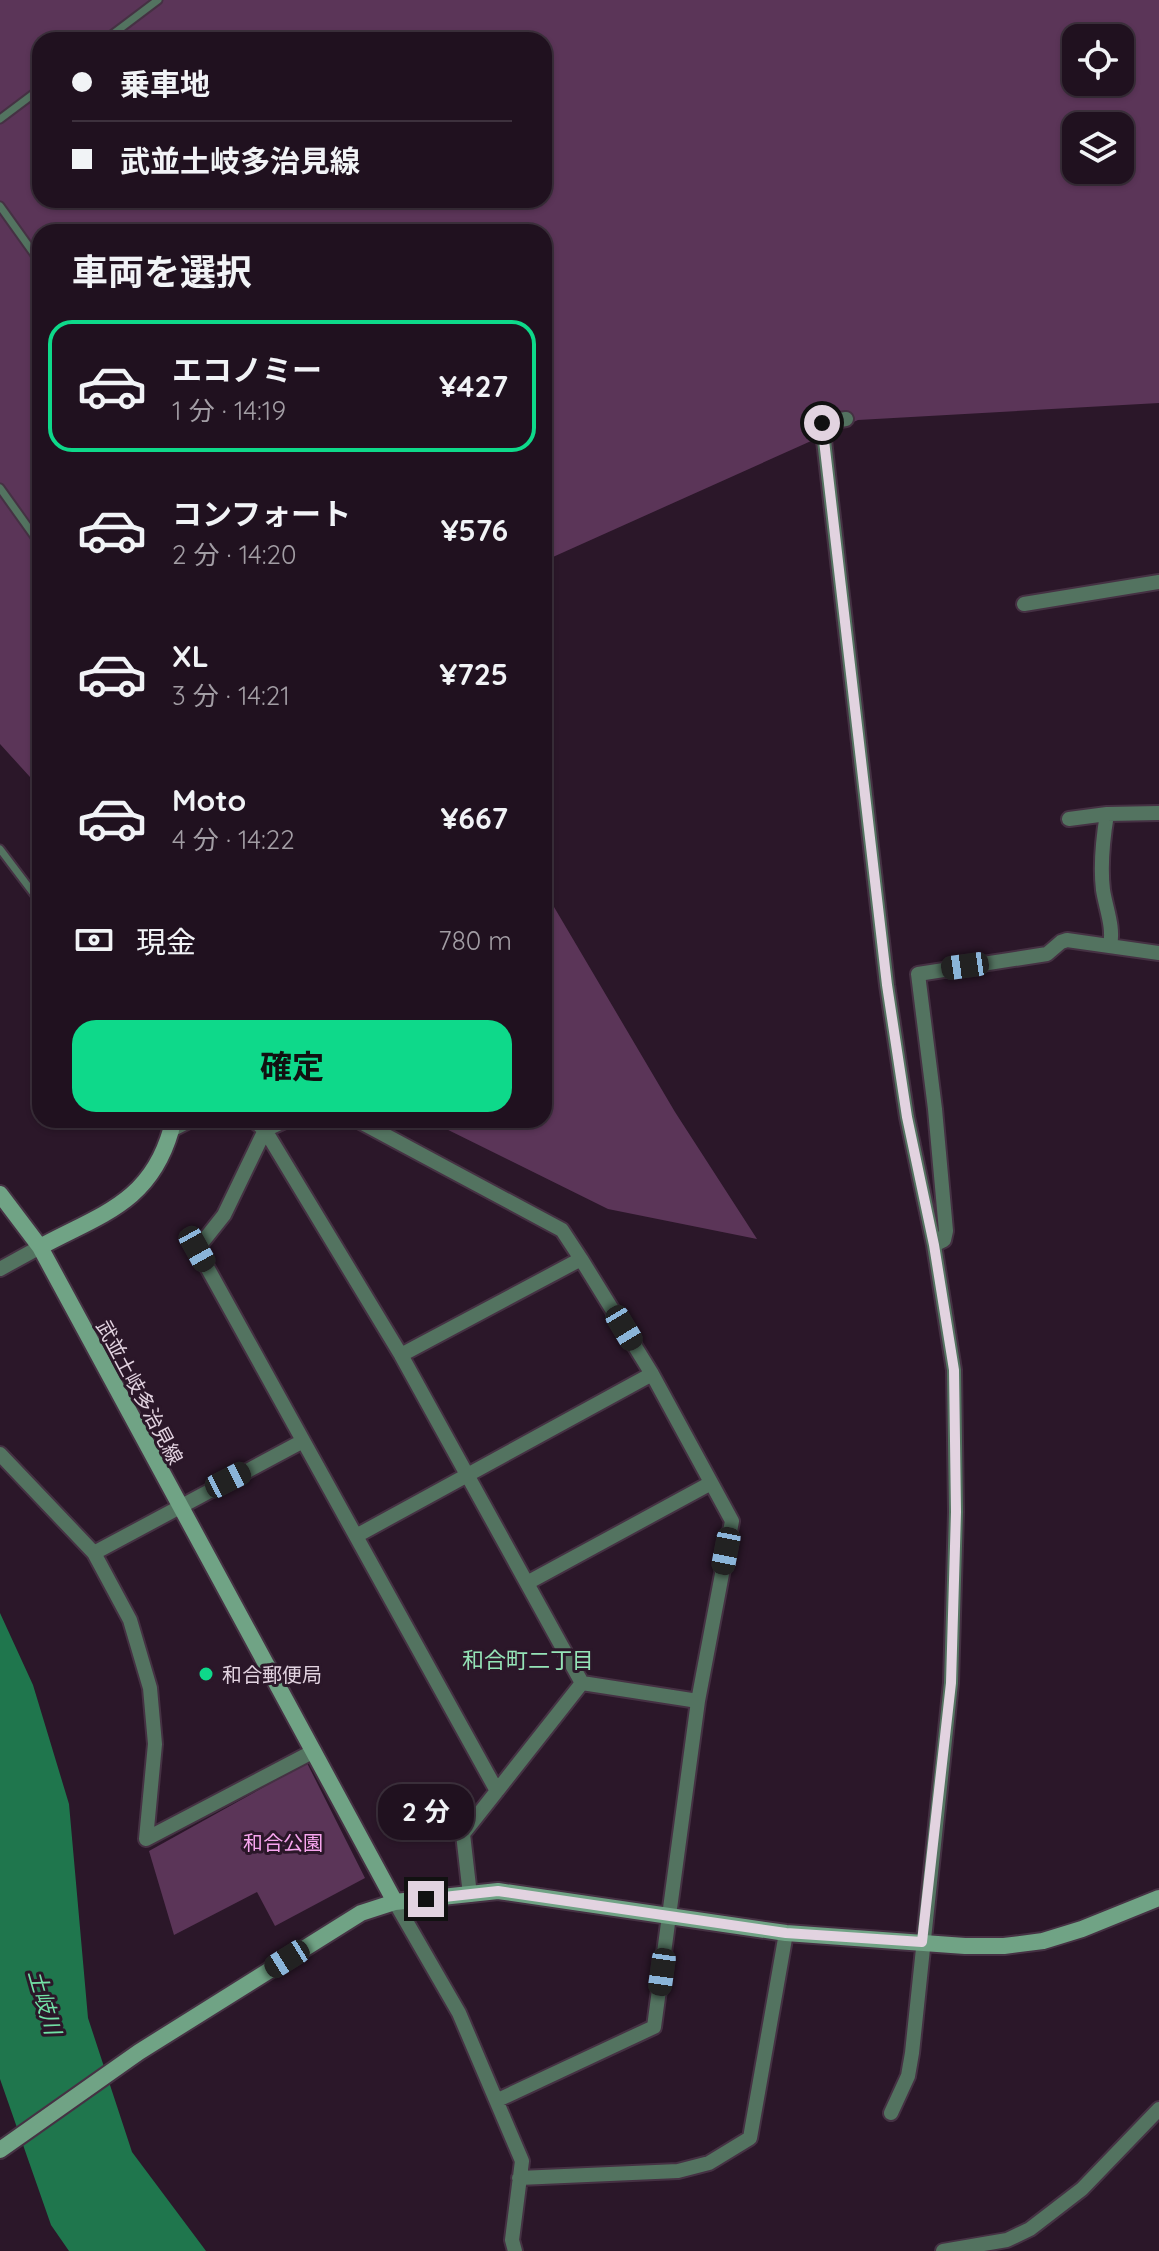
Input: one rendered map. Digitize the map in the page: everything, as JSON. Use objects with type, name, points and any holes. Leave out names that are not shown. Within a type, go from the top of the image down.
[{"type":"main road","points":[[40,1247],[129,1199],[149,1179],[163,1156],[170,1128]]},
{"type":"main road","name":"武並土岐多治見線","points":[[0,1194],[40,1247],[395,1902]]},
{"type":"main road","points":[[0,2150],[139,2052],[361,1913],[395,1902],[498,1891],[786,1933],[1004,1946],[1043,1941],[1082,1929],[1159,1898]]},
{"type":"street","points":[[846,419],[822,423],[828,487],[887,985],[907,1117],[934,1245],[954,1370],[956,1512],[951,1683],[908,2076],[891,2113]]},
{"type":"street","points":[[1024,604],[1159,582]]},
{"type":"street","points":[[1069,819],[1107,814],[1159,813]]},
{"type":"street","points":[[1107,814],[1103,837],[1103,888],[1112,936],[1110,946]]},
{"type":"street","points":[[934,1245],[944,1240],[946,1231],[918,974],[1047,954],[1067,940],[1159,953]]},
{"type":"street","points":[[258,1128],[224,1215],[197,1249],[497,1791]]},
{"type":"street","points":[[261,1128],[401,1355],[582,1683]]},
{"type":"street","points":[[372,1128],[562,1230],[652,1374],[732,1521],[698,1701],[654,2027],[498,2100]]},
{"type":"street","points":[[0,1269],[40,1247]]},
{"type":"street","points":[[401,1355],[581,1259]]},
{"type":"street","points":[[356,1536],[652,1374]]},
{"type":"street","points":[[94,1553],[303,1441]]},
{"type":"street","points":[[0,1454],[94,1553],[130,1620],[150,1688],[155,1744],[146,1839],[314,1751]]},
{"type":"street","points":[[527,1583],[711,1483]]},
{"type":"street","points":[[582,1683],[698,1701]]},
{"type":"street","points":[[470,1895],[463,1834],[582,1683]]},
{"type":"street","points":[[395,1902],[459,2013],[522,2161],[512,2240],[515,2251]]},
{"type":"street","points":[[519,2178],[678,2171],[709,2163],[750,2138],[786,1933]]},
{"type":"street","points":[[943,2251],[1007,2240],[1030,2229],[1082,2189],[1159,2109]]},
{"type":"lane","points":[[116,32],[158,0]]},
{"type":"lane","points":[[0,119],[32,95]]},
{"type":"lane","points":[[0,206],[32,251]]},
{"type":"lane","points":[[0,488],[32,533]]},
{"type":"lane","points":[[0,849],[32,891]]},
{"type":"green space","points":[[0,0],[1159,0],[1159,403],[858,420],[552,557],[552,224],[32,224],[32,779],[0,744]]},
{"type":"green space","points":[[552,904],[675,1112],[757,1239],[608,1209],[444,1128],[552,1128]]},
{"type":"green space","name":"和合公園","points":[[307,1763],[365,1878],[275,1926],[257,1892],[174,1935],[149,1851]]},
{"type":"water","name":"土岐川","points":[[0,1613],[33,1685],[69,1804],[88,2018],[132,2152],[206,2251],[69,2251],[51,2225],[0,2079]]},
{"type":"place","name":"和合郵便局","points":[[206,1674]]},
{"type":"district","name":"和合町二丁目","points":[[528,1660]]},
{"type":"route","points":[[426,1899],[498,1891],[786,1933],[922,1942],[951,1683],[956,1512],[954,1370],[934,1245],[907,1117],[887,985],[822,423]]}]
